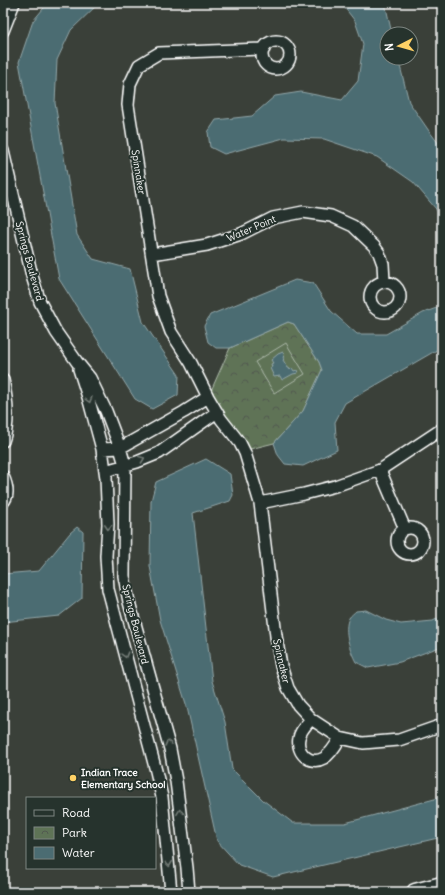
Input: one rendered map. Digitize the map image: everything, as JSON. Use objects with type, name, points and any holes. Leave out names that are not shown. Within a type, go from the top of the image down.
[{"type":"main road","points":[[415,892],[442,885]]},
{"type":"street","points":[[3,31],[14,3]]},
{"type":"street","name":"Spinnaker","points":[[264,49],[159,53],[138,65],[130,84],[128,105],[158,296],[171,332],[191,363],[219,415],[246,453],[260,503],[275,629],[281,666],[288,688],[298,705],[311,720],[340,738],[363,743],[399,740],[442,725]]},
{"type":"street","name":"Springs Boulevard","points":[[3,151],[32,276],[40,302],[56,332],[90,378],[106,411],[120,448],[124,465],[124,576],[129,602],[170,748],[186,860],[188,892]]},
{"type":"street","name":"Water Point","points":[[152,254],[208,245],[241,234],[273,218],[303,212],[331,216],[353,226],[380,253],[383,264],[384,281]]},
{"type":"street","name":"Springs Boulevard","points":[[77,362],[102,449],[105,471],[108,524],[106,556],[108,589],[158,778],[162,798],[171,892]]},
{"type":"street","points":[[3,380],[7,397],[6,432],[3,441]]},
{"type":"street","points":[[102,449],[120,448],[208,397]]},
{"type":"street","points":[[105,471],[158,453],[219,415]]},
{"type":"street","points":[[260,503],[335,486],[380,470],[442,429]]},
{"type":"street","points":[[380,470],[405,529]]},
{"type":"street","points":[[3,476],[8,489],[7,498],[3,502]]},
{"type":"street","points":[[311,720],[303,729],[299,738],[299,749],[303,756],[310,760],[318,761],[325,758],[340,738]]},
{"type":"green space","points":[[288,322],[294,324],[319,362],[322,370],[303,411],[274,443],[246,450],[210,393],[230,348]]},
{"type":"green space","points":[[286,343],[305,374],[274,393],[255,362]]},
{"type":"water","points":[[48,3],[99,3],[71,30],[57,60],[55,103],[77,235],[93,259],[130,269],[143,322],[179,375],[178,395],[152,409],[135,399],[59,279],[19,62],[33,21]]},
{"type":"water","points":[[341,3],[385,3],[390,26],[379,26],[379,66],[400,66],[409,102],[442,148],[442,220],[436,209],[413,182],[377,157],[324,139],[284,138],[224,154],[210,147],[208,132],[216,120],[252,116],[275,96],[301,92],[342,100],[358,81],[363,44],[355,21]]},
{"type":"water","points":[[295,280],[313,283],[331,311],[357,334],[386,334],[423,313],[442,306],[442,349],[435,351],[345,403],[335,422],[337,450],[303,466],[285,464],[278,455],[274,443],[303,411],[322,370],[319,362],[294,324],[288,322],[230,348],[216,348],[208,342],[204,326],[210,315]]},
{"type":"water","points":[[283,352],[283,360],[288,368],[290,370],[292,368],[294,371],[297,370],[298,373],[282,380],[280,376],[274,377],[270,368],[272,367],[271,364],[273,363],[271,360]]},
{"type":"water","points":[[206,459],[230,474],[233,495],[230,501],[193,513],[212,681],[225,722],[232,769],[263,800],[293,823],[345,823],[442,797],[442,837],[273,877],[239,865],[217,841],[187,707],[160,620],[150,566],[151,501],[156,482]]},
{"type":"water","points":[[77,527],[83,532],[82,598],[59,616],[3,622],[3,574],[39,571],[70,533]]},
{"type":"water","points":[[366,610],[386,620],[401,624],[433,621],[442,616],[442,646],[400,662],[368,668],[356,662],[347,634],[347,623],[349,618],[356,611]]},
{"type":"place","name":"Indian Trace Elementary School","points":[[73,778]]}]
